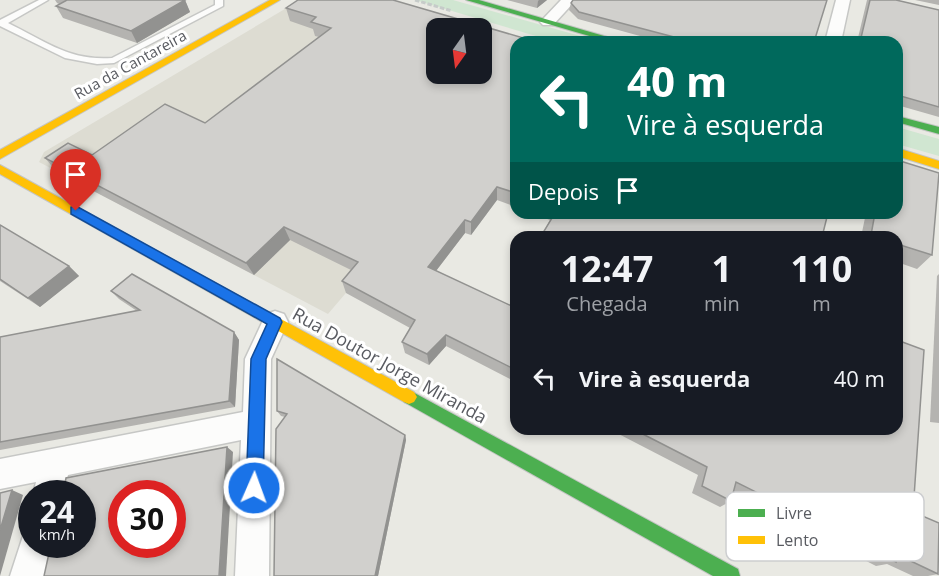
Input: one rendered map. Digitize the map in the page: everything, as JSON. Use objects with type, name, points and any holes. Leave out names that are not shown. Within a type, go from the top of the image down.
[{"type":"street","name":"Rua da Cantareira","points":[[0,155],[276,0]]},
{"type":"street","points":[[470,0],[598,36]]},
{"type":"street","points":[[548,22],[569,0]]},
{"type":"street","points":[[834,36],[843,0]]},
{"type":"street","points":[[548,22],[561,36]]},
{"type":"street","points":[[903,121],[939,131]]},
{"type":"street","points":[[903,154],[939,165]]},
{"type":"street","name":"Rua Doutor Jorge Miranda","points":[[0,169],[731,576]]},
{"type":"street","points":[[252,576],[258,359],[275,322]]},
{"type":"street","points":[[0,474],[256,423]]},
{"type":"street","points":[[52,480],[56,462]]},
{"type":"street","points":[[27,576],[32,558]]},
{"type":"lane","points":[[1,23],[44,0]]},
{"type":"lane","points":[[1,23],[57,53],[82,62],[98,62],[114,60],[198,17],[219,6],[219,0]]},
{"type":"shaded area","points":[[300,0],[426,26],[426,84],[492,84],[492,80],[510,90],[510,100],[328,314],[39,162],[44,152]]},
{"type":"green space","points":[[415,0],[453,0],[580,36],[536,36],[492,23],[492,18],[475,18]]},
{"type":"green space","points":[[903,129],[939,139],[939,156],[903,146]]},
{"type":"building","points":[[67,0],[185,0],[131,31],[56,6]]},
{"type":"building","points":[[298,0],[393,0],[455,18],[426,18],[426,84],[492,84],[492,29],[516,36],[510,36],[510,191],[497,187],[471,222],[465,220],[428,267],[510,305],[510,367],[446,335],[427,354],[402,342],[415,320],[342,281],[358,262],[284,227],[246,263],[45,158],[68,143],[92,155],[165,104],[205,123],[331,28],[311,22],[316,17],[286,8]]},
{"type":"building","points":[[573,0],[827,0],[816,36],[670,36],[579,12],[571,3]]},
{"type":"building","points":[[870,0],[896,0],[939,10],[939,107],[903,97],[903,36],[861,36]]},
{"type":"building","points":[[903,162],[939,173],[932,255],[903,246],[903,231],[872,231],[874,219],[903,219]]},
{"type":"building","points":[[551,219],[826,219],[824,231],[544,231]]},
{"type":"building","points":[[0,225],[69,266],[28,298],[0,279]]},
{"type":"building","points":[[132,274],[234,332],[229,401],[0,442],[0,337],[140,310],[111,291]]},
{"type":"building","points":[[903,342],[924,350],[914,492],[756,492],[736,482],[733,492],[726,492],[726,498],[702,486],[707,467],[645,435],[903,435]]},
{"type":"building","points":[[277,359],[405,435],[375,576],[274,576],[276,429],[287,414],[277,411]]},
{"type":"building","points":[[227,447],[219,576],[44,576],[48,558],[96,558],[96,480],[66,480],[66,478]]},
{"type":"building","points":[[12,490],[0,530],[0,493]]},
{"type":"building","points":[[924,517],[939,523],[938,574],[911,561],[924,561]]},
{"type":"traffic: fast","points":[[470,0],[599,36]]},
{"type":"traffic: fast","points":[[903,121],[939,131]]},
{"type":"traffic: fast","points":[[409,397],[731,576]]},
{"type":"traffic: slow","points":[[0,155],[276,0]]},
{"type":"traffic: slow","points":[[903,154],[939,165]]},
{"type":"traffic: slow","points":[[0,169],[409,397]]},
{"type":"route","points":[[76,211],[275,322],[258,359],[254,488]]}]
